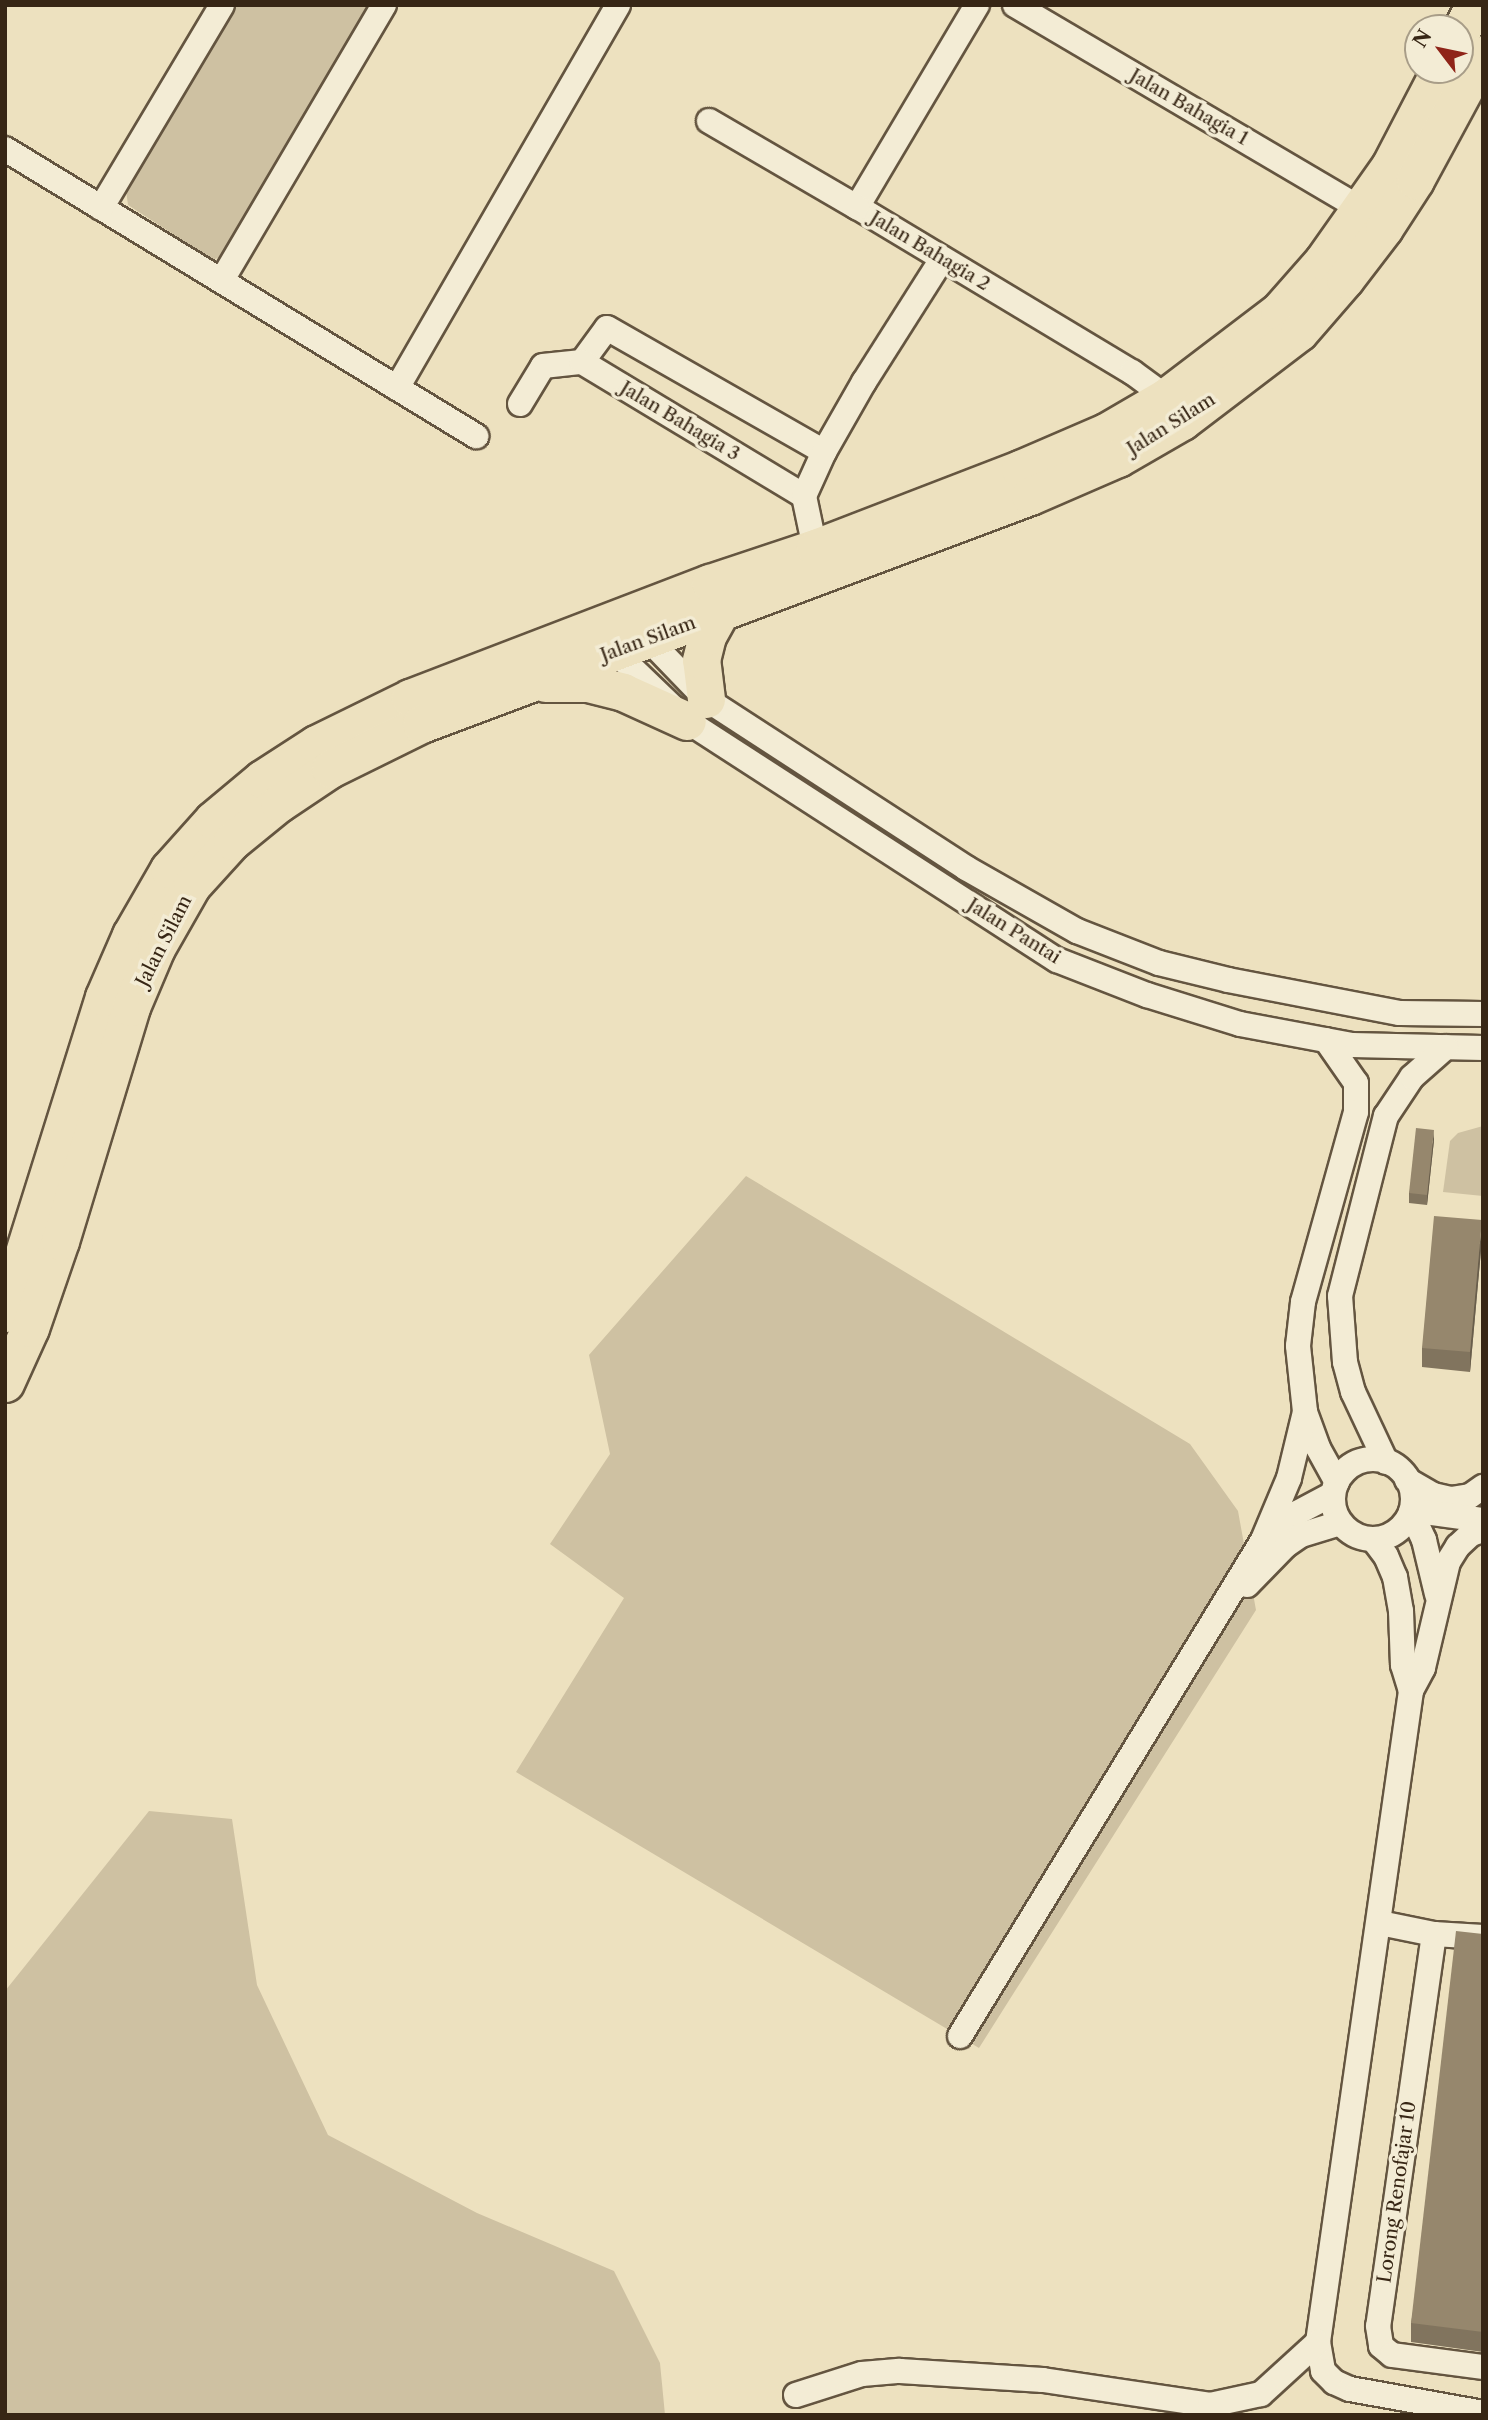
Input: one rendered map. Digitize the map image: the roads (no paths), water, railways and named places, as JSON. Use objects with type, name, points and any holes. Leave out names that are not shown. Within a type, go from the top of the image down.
[{"type":"highway","name":"Jalan Silam","points":[[5,1313],[33,1232],[104,998],[131,935],[169,869],[213,820],[262,779],[316,744],[410,698],[624,632],[720,613],[1030,496],[1118,457],[1182,421],[1243,377],[1298,332],[1384,228],[1415,180],[1483,54]]},
{"type":"highway","name":"Jalan Silam","points":[[5,1383],[30,1328],[60,1241],[131,1007],[156,948],[192,886],[232,841],[279,803],[330,769],[421,724],[528,683],[624,632],[815,548],[1032,464],[1106,432],[1167,397],[1279,311],[1323,261],[1390,166],[1433,84]]},
{"type":"highway","points":[[528,683],[588,683],[697,710],[701,660],[707,636],[720,613]]},
{"type":"street","points":[[101,208],[222,5]]},
{"type":"street","points":[[222,280],[384,5]]},
{"type":"street","points":[[397,388],[618,5]]},
{"type":"street","name":"Jalan Bahagia 2","points":[[977,5],[857,206],[1132,372],[1167,397]]},
{"type":"street","name":"Jalan Bahagia 1","points":[[1015,5],[1362,209]]},
{"type":"street","points":[[709,121],[857,206]]},
{"type":"street","points":[[5,149],[476,436]]},
{"type":"street","points":[[815,548],[804,496],[824,452],[942,259]]},
{"type":"street","points":[[520,404],[543,366],[582,362],[607,328],[824,452]]},
{"type":"street","name":"Jalan Bahagia 3","points":[[582,362],[804,496]]},
{"type":"street","name":"Jalan Pantai","points":[[624,632],[697,710],[1057,960],[1147,995],[1240,1024],[1352,1045],[1483,1048]]},
{"type":"street","name":"Jalan Pantai","points":[[624,632],[697,710],[1077,931],[1159,963],[1228,981],[1399,1013],[1483,1014]]},
{"type":"street","points":[[1326,1040],[1356,1083],[1357,1100],[1303,1302],[1298,1346],[1306,1412],[1335,1488],[1334,1510],[1340,1523],[1353,1534],[1373,1539],[1397,1531],[1411,1511]]},
{"type":"street","points":[[1446,1047],[1412,1077],[1386,1115],[1340,1296],[1345,1362],[1353,1392],[1386,1462],[1433,1495],[1451,1499],[1470,1496],[1483,1487]]},
{"type":"street","points":[[960,2036],[1223,1611],[1263,1540],[1289,1478],[1306,1412]]},
{"type":"street","points":[[1263,1540],[1295,1514],[1335,1488],[1344,1472],[1358,1462],[1386,1462]]},
{"type":"street","points":[[1408,1480],[1412,1496],[1411,1511],[1424,1540],[1438,1598]]},
{"type":"street","points":[[1411,1511],[1444,1512],[1483,1520]]},
{"type":"street","points":[[1223,1611],[1286,1546],[1301,1535],[1340,1523]]},
{"type":"street","points":[[1483,1530],[1471,1534],[1458,1546],[1448,1562],[1423,1668],[1411,1691],[1318,2343],[1323,2371],[1342,2386],[1483,2413]]},
{"type":"street","points":[[1373,1539],[1386,1556],[1395,1577],[1401,1611],[1403,1665],[1411,1691]]},
{"type":"street","points":[[1380,1923],[1434,1934],[1483,1937]]},
{"type":"street","name":"Lorong Renofajar 10","points":[[1434,1934],[1378,2326],[1381,2346],[1392,2355],[1483,2367]]},
{"type":"street","points":[[796,2395],[862,2374],[900,2371],[1043,2380],[1092,2390],[1210,2405],[1261,2394],[1318,2343]]}]
